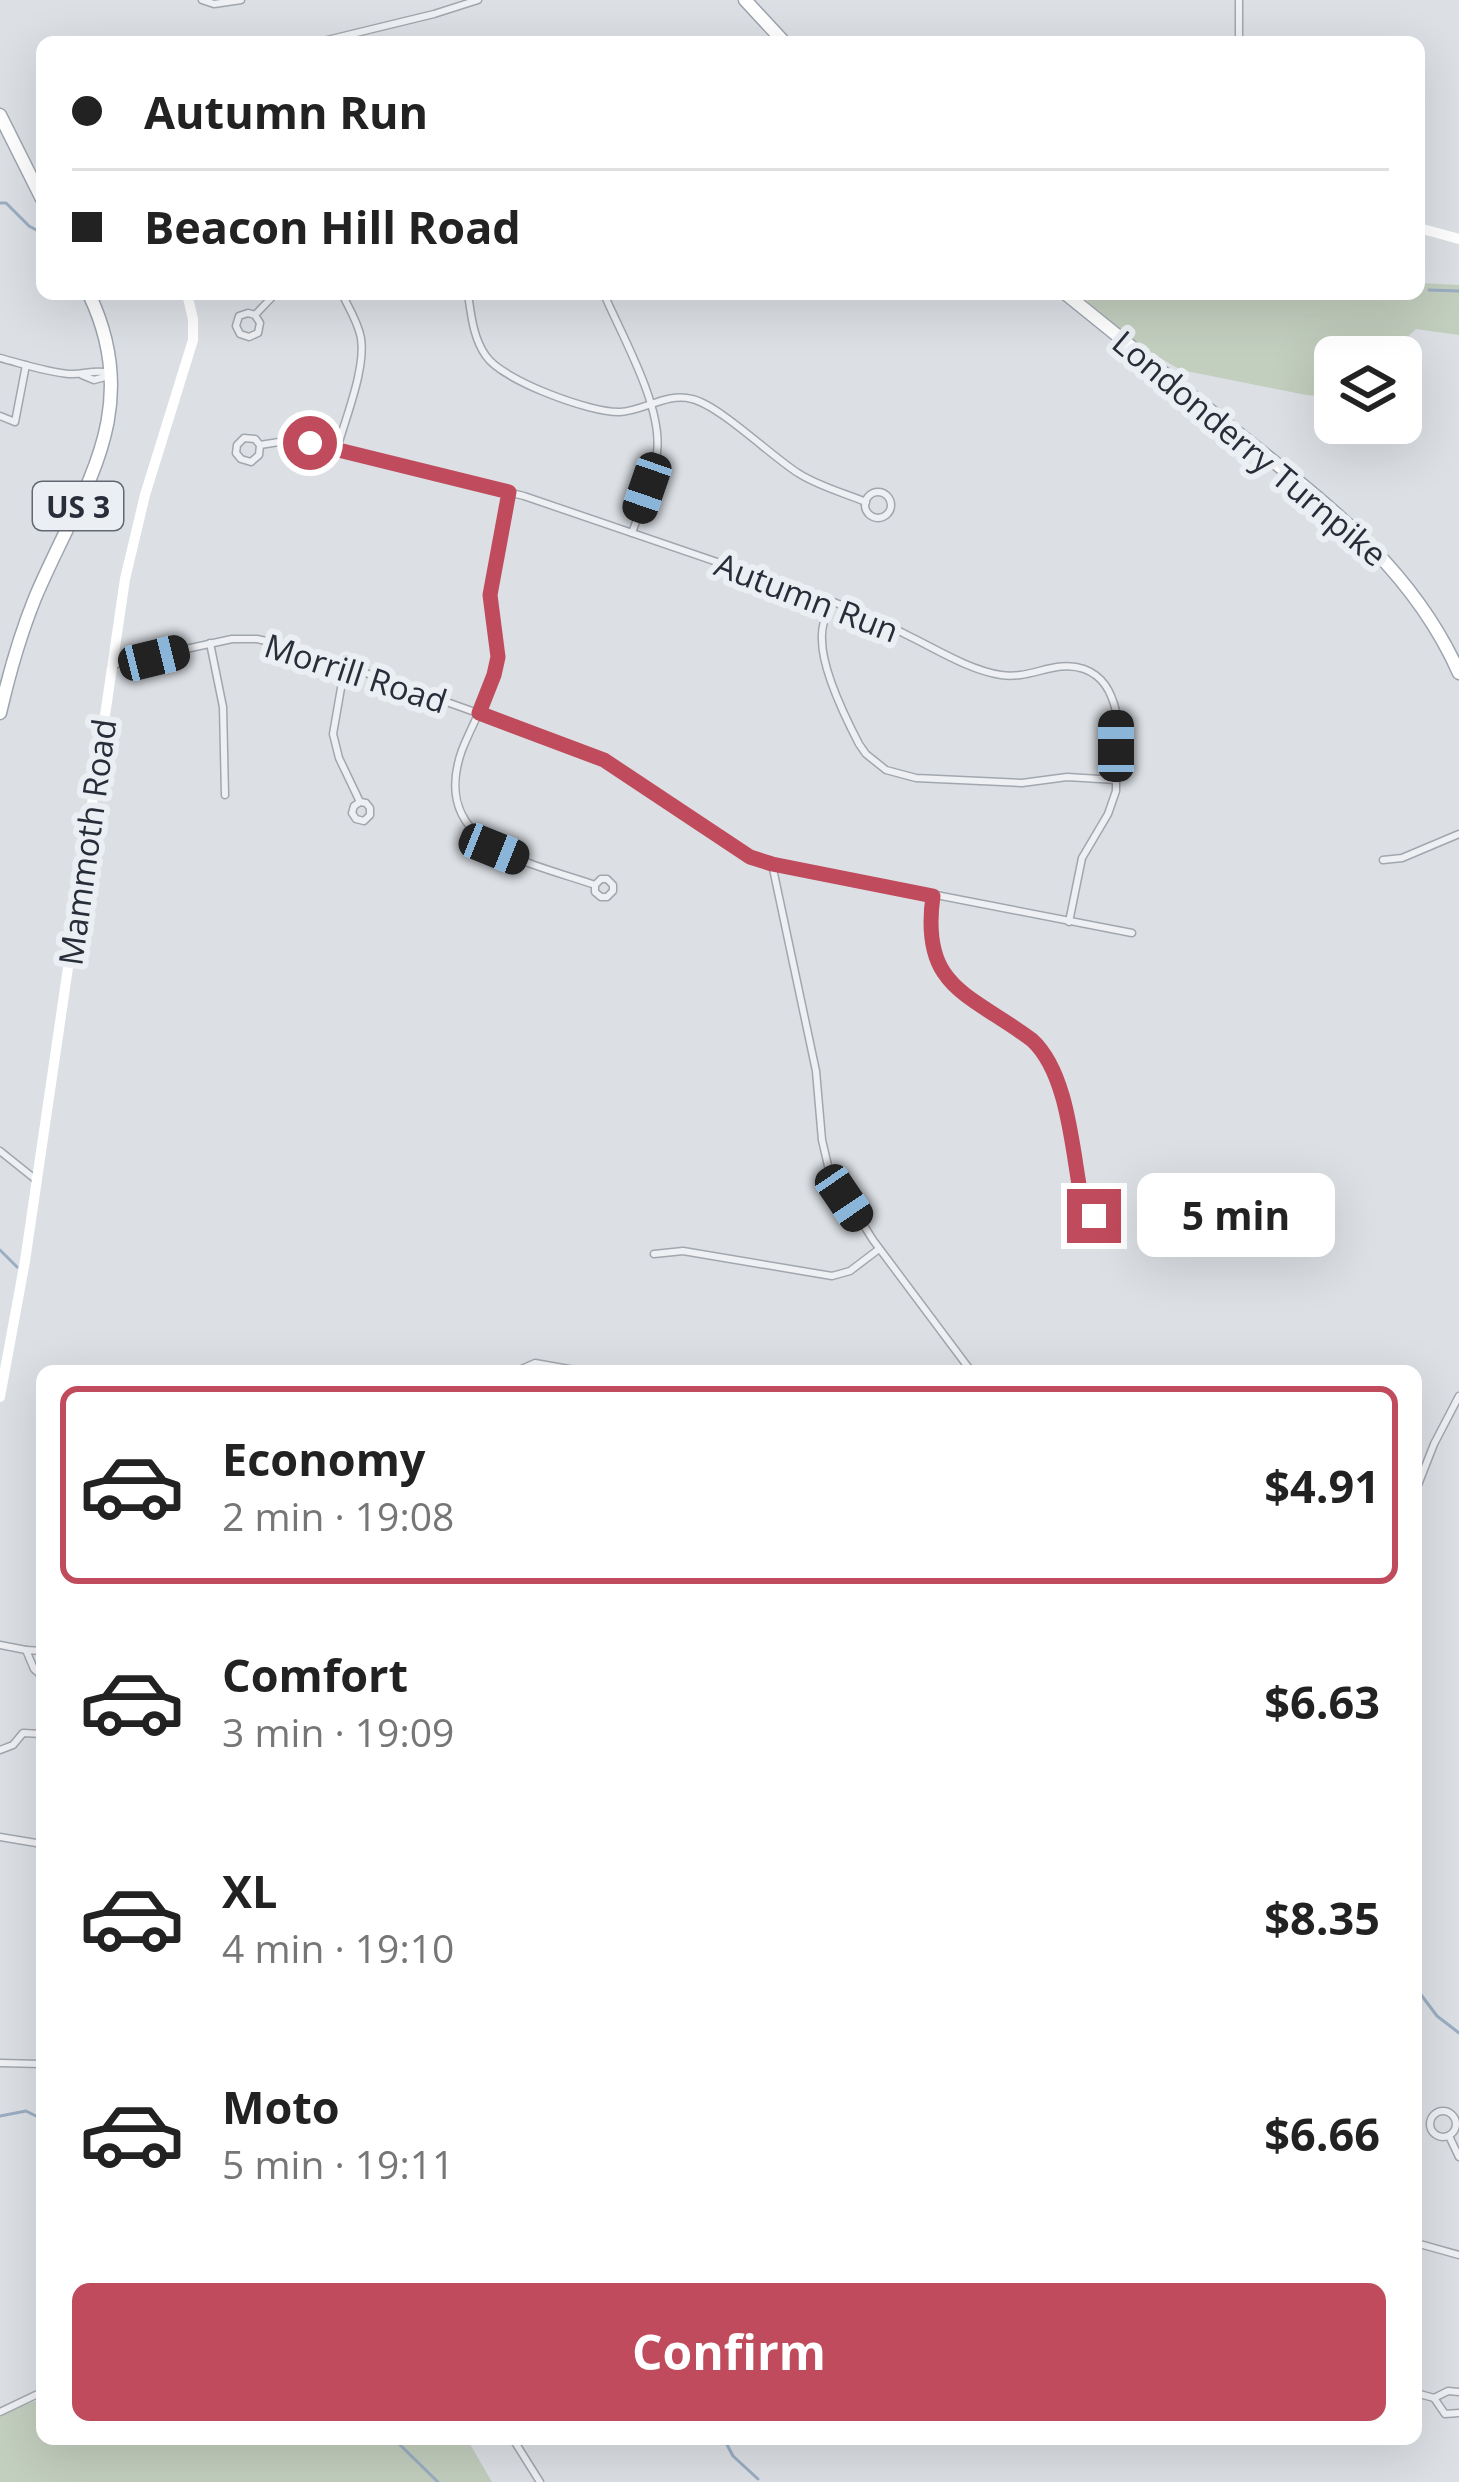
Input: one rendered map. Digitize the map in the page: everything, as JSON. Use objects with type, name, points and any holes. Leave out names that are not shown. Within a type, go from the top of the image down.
[{"type":"main road","points":[[745,0],[778,36]]},
{"type":"main road","points":[[0,115],[36,187]]},
{"type":"main road","points":[[1425,230],[1459,239]]},
{"type":"main road","name":"US 3","points":[[0,713],[6,666],[103,446],[111,410],[106,337],[91,300]]},
{"type":"main road","name":"Mammoth Road","points":[[0,1397],[132,542],[193,340],[188,300]]},
{"type":"main road","name":"Londonderry Turnpike","points":[[1073,300],[1366,540],[1417,600],[1459,673]]},
{"type":"street","points":[[202,0],[214,4],[241,0]]},
{"type":"street","points":[[344,36],[478,0]]},
{"type":"street","points":[[1239,0],[1239,36]]},
{"type":"street","points":[[255,315],[269,300]]},
{"type":"street","points":[[337,449],[362,344],[345,300]]},
{"type":"street","points":[[469,300],[482,349],[511,378],[606,411],[681,398],[700,402],[799,474],[866,502]]},
{"type":"street","points":[[607,300],[657,427],[656,458],[632,532]]},
{"type":"street","points":[[255,315],[260,323],[258,333],[240,334],[239,316],[255,315]]},
{"type":"street","points":[[0,358],[54,372],[112,374]]},
{"type":"street","points":[[0,416],[15,422],[26,365]]},
{"type":"street","name":"Autumn Run","points":[[260,445],[260,455],[254,460],[243,461],[237,455],[237,445],[244,438],[252,437],[260,445],[298,442],[509,492],[831,601],[991,673],[1016,676],[1066,665],[1090,671],[1113,698],[1116,780],[1113,803],[1082,858],[1070,922]]},
{"type":"street","points":[[509,492],[490,595],[498,657],[461,754],[456,802],[475,834],[494,849],[595,884]]},
{"type":"street","points":[[881,493],[890,500],[891,508],[874,518],[866,502],[881,493]]},
{"type":"street","points":[[831,601],[821,644],[827,669],[859,744],[886,770],[929,779],[1116,780]]},
{"type":"street","name":"Morrill Road","points":[[112,665],[210,644],[270,641],[604,760],[739,851],[772,864],[1132,934]]},
{"type":"street","points":[[210,644],[223,707],[225,795]]},
{"type":"street","points":[[344,665],[333,734],[360,802]]},
{"type":"street","points":[[1383,860],[1402,858],[1459,835]]},
{"type":"street","points":[[772,864],[816,1071],[825,1159],[844,1198],[879,1249],[966,1365]]},
{"type":"street","points":[[933,896],[931,944],[946,977],[1042,1048],[1055,1070],[1081,1196]]},
{"type":"street","points":[[0,1151],[37,1180]]},
{"type":"street","points":[[1081,1196],[1090,1198],[1096,1208],[1090,1220],[1082,1222],[1070,1207],[1081,1196]]},
{"type":"street","points":[[654,1254],[682,1251],[832,1276],[850,1271],[879,1249]]},
{"type":"street","points":[[1422,1475],[1459,1396]]},
{"type":"street","points":[[0,1645],[36,1651]]},
{"type":"street","points":[[26,1650],[36,1671]]},
{"type":"street","points":[[0,1750],[13,1745],[22,1732],[36,1733]]},
{"type":"street","points":[[0,1837],[36,1843]]},
{"type":"street","points":[[0,2063],[36,2064]]},
{"type":"street","points":[[1438,2111],[1451,2113],[1456,2120],[1449,2136],[1436,2135],[1431,2129],[1431,2118],[1438,2111]]},
{"type":"street","points":[[1449,2136],[1459,2158]]},
{"type":"street","points":[[1422,2245],[1459,2254]]},
{"type":"street","points":[[1434,2398],[1459,2392]]},
{"type":"street","points":[[0,2412],[36,2395]]},
{"type":"street","points":[[1422,2395],[1434,2398],[1445,2414],[1459,2413]]},
{"type":"street","points":[[517,2445],[540,2482]]},
{"type":"green space","points":[[1425,283],[1459,285],[1459,335],[1416,329],[1409,336],[1314,336],[1314,396],[1181,370],[1146,350],[1088,300],[1425,300]]},
{"type":"green space","points":[[36,2401],[36,2445],[470,2445],[492,2482],[0,2482],[0,2415]]},
{"type":"waterway","points":[[0,203],[36,230]]},
{"type":"waterway","points":[[1429,290],[1459,291]]},
{"type":"waterway","points":[[0,1250],[17,1267]]},
{"type":"waterway","points":[[1422,1996],[1459,2033]]},
{"type":"waterway","points":[[0,2116],[26,2111],[36,2116]]},
{"type":"waterway","points":[[400,2445],[438,2482]]},
{"type":"waterway","points":[[727,2445],[758,2479]]},
{"type":"route","points":[[310,443],[509,492],[490,595],[498,657],[479,713],[604,760],[750,857],[933,896],[931,944],[946,977],[1042,1048],[1055,1070],[1081,1196],[1093,1200],[1094,1216]]}]
